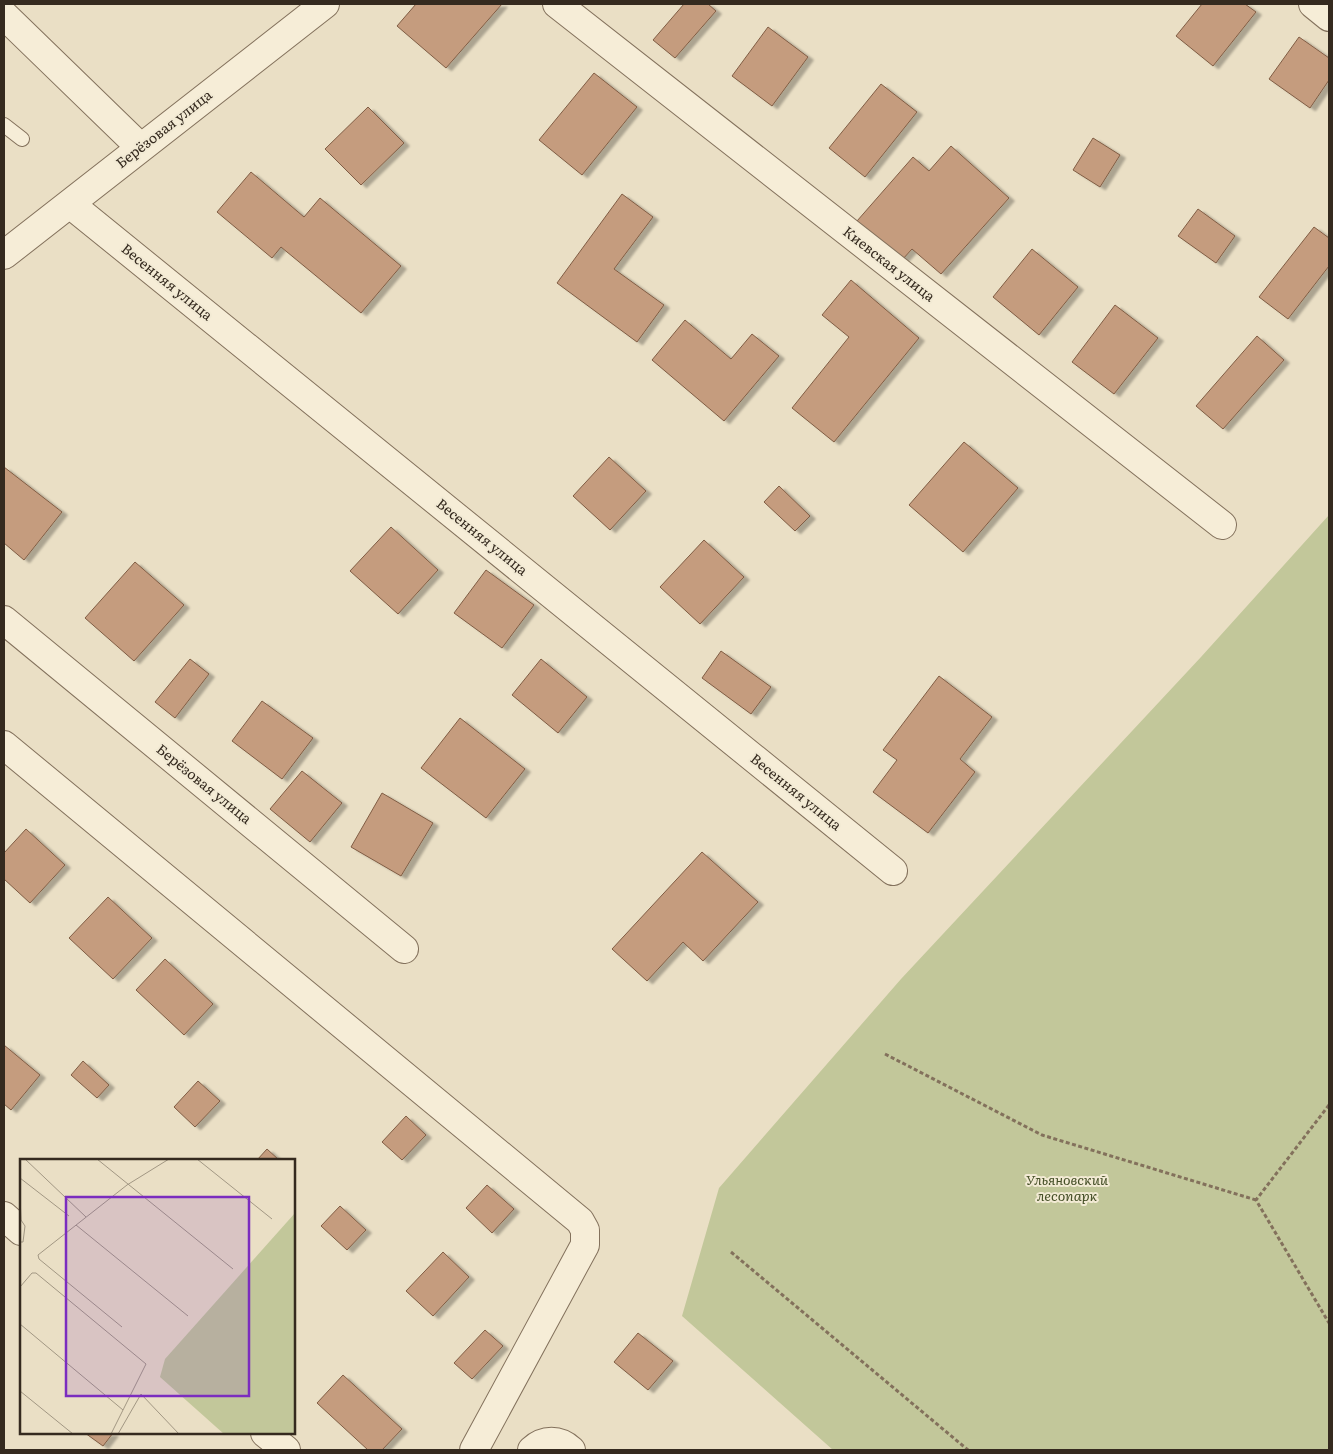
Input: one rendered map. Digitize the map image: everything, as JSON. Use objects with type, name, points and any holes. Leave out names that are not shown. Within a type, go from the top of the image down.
[{"type":"street","name":"Берёзовая улица","points":[[4,255],[325,4]]},
{"type":"street","name":"Киевская улица","points":[[557,4],[1222,524]]},
{"type":"street","points":[[1313,4],[1329,17]]},
{"type":"street","points":[[4,16],[140,147]]},
{"type":"street","name":"Весенняя улица","points":[[70,204],[893,871]]},
{"type":"street","name":"Берёзовая улица","points":[[4,620],[404,949]]},
{"type":"street","points":[[4,745],[580,1221],[585,1230],[585,1245],[474,1450]]},
{"type":"street","points":[[4,1216],[20,1230]]},
{"type":"street","points":[[266,1434],[286,1450]]},
{"type":"street","points":[[532,1450],[548,1441],[557,1441],[571,1450]]},
{"type":"lane","points":[[4,125],[22,139]]},
{"type":"path","points":[[886,1054],[1042,1135],[1256,1200],[1329,1323]]},
{"type":"path","points":[[1256,1200],[1329,1105]]},
{"type":"path","points":[[731,1252],[968,1450]]},
{"type":"green space","name":"Ульяновский лесопарк","points":[[1329,515],[1329,1450],[833,1450],[682,1316],[719,1188],[901,979],[1201,657]]},
{"type":"building","points":[[416,4],[502,4],[446,68],[397,26]]},
{"type":"building","points":[[684,4],[708,4],[716,11],[675,58],[653,40]]},
{"type":"building","points":[[1202,4],[1245,4],[1256,12],[1213,66],[1176,36]]},
{"type":"building","points":[[768,27],[808,57],[772,106],[732,76]]},
{"type":"building","points":[[1299,37],[1329,58],[1329,80],[1310,108],[1269,79]]},
{"type":"building","points":[[594,73],[637,107],[582,175],[539,140]]},
{"type":"building","points":[[881,84],[917,112],[865,177],[829,148]]},
{"type":"building","points":[[368,107],[404,143],[361,185],[325,149]]},
{"type":"building","points":[[1093,138],[1120,155],[1100,187],[1073,170]]},
{"type":"building","points":[[951,146],[1009,198],[941,274],[912,249],[902,260],[857,221],[913,157],[929,171]]},
{"type":"building","points":[[251,172],[304,217],[320,198],[401,266],[361,313],[281,247],[272,258],[217,212]]},
{"type":"building","points":[[622,194],[653,217],[614,269],[664,305],[637,342],[557,283]]},
{"type":"building","points":[[1198,209],[1235,236],[1216,263],[1178,236]]},
{"type":"building","points":[[1314,227],[1329,238],[1329,266],[1288,319],[1259,297]]},
{"type":"building","points":[[1032,249],[1078,287],[1039,335],[993,297]]},
{"type":"building","points":[[851,280],[919,338],[834,442],[792,408],[849,337],[822,315]]},
{"type":"building","points":[[1115,305],[1158,338],[1114,394],[1072,362]]},
{"type":"building","points":[[685,320],[731,359],[752,334],[779,356],[724,421],[652,360]]},
{"type":"building","points":[[1257,336],[1284,360],[1223,429],[1196,406]]},
{"type":"building","points":[[964,442],[1018,488],[963,552],[909,505]]},
{"type":"building","points":[[609,457],[646,491],[610,530],[573,496]]},
{"type":"building","points":[[4,467],[62,512],[24,560],[4,543]]},
{"type":"building","points":[[779,486],[810,516],[795,531],[764,502]]},
{"type":"building","points":[[391,527],[438,570],[398,614],[350,571]]},
{"type":"building","points":[[704,540],[744,577],[700,624],[660,587]]},
{"type":"building","points":[[135,562],[184,605],[134,661],[85,618]]},
{"type":"building","points":[[486,570],[534,605],[502,648],[454,613]]},
{"type":"building","points":[[721,651],[771,687],[751,714],[702,678]]},
{"type":"building","points":[[190,659],[209,674],[175,718],[155,702]]},
{"type":"building","points":[[541,659],[587,697],[558,733],[512,695]]},
{"type":"building","points":[[939,676],[992,717],[960,759],[975,772],[928,833],[873,792],[897,760],[883,750]]},
{"type":"building","points":[[262,701],[313,738],[282,779],[232,741]]},
{"type":"building","points":[[460,718],[525,769],[486,818],[421,768]]},
{"type":"building","points":[[302,771],[342,803],[310,842],[270,809]]},
{"type":"building","points":[[382,793],[433,823],[401,876],[351,847]]},
{"type":"building","points":[[26,829],[65,865],[30,903],[4,879],[4,853]]},
{"type":"building","points":[[702,852],[758,902],[703,961],[683,942],[647,981],[612,949]]},
{"type":"building","points":[[108,897],[152,938],[113,979],[69,938]]},
{"type":"building","points":[[165,959],[213,1004],[184,1035],[136,990]]},
{"type":"building","points":[[4,1045],[40,1075],[11,1110],[4,1104]]},
{"type":"building","points":[[83,1061],[109,1085],[97,1098],[71,1075]]},
{"type":"building","points":[[198,1081],[220,1101],[195,1127],[174,1107]]},
{"type":"building","points":[[406,1116],[426,1135],[402,1160],[382,1142]]},
{"type":"building","points":[[267,1149],[278,1159],[258,1159]]},
{"type":"building","points":[[487,1185],[514,1209],[492,1233],[466,1208]]},
{"type":"building","points":[[340,1206],[366,1230],[347,1250],[321,1226]]},
{"type":"building","points":[[443,1252],[469,1277],[433,1316],[406,1291]]},
{"type":"building","points":[[485,1330],[503,1346],[472,1379],[454,1363]]},
{"type":"building","points":[[638,1333],[673,1361],[648,1390],[614,1362]]},
{"type":"building","points":[[343,1375],[402,1429],[382,1450],[368,1450],[317,1403]]},
{"type":"building","points":[[86,1434],[112,1434],[103,1446]]}]
